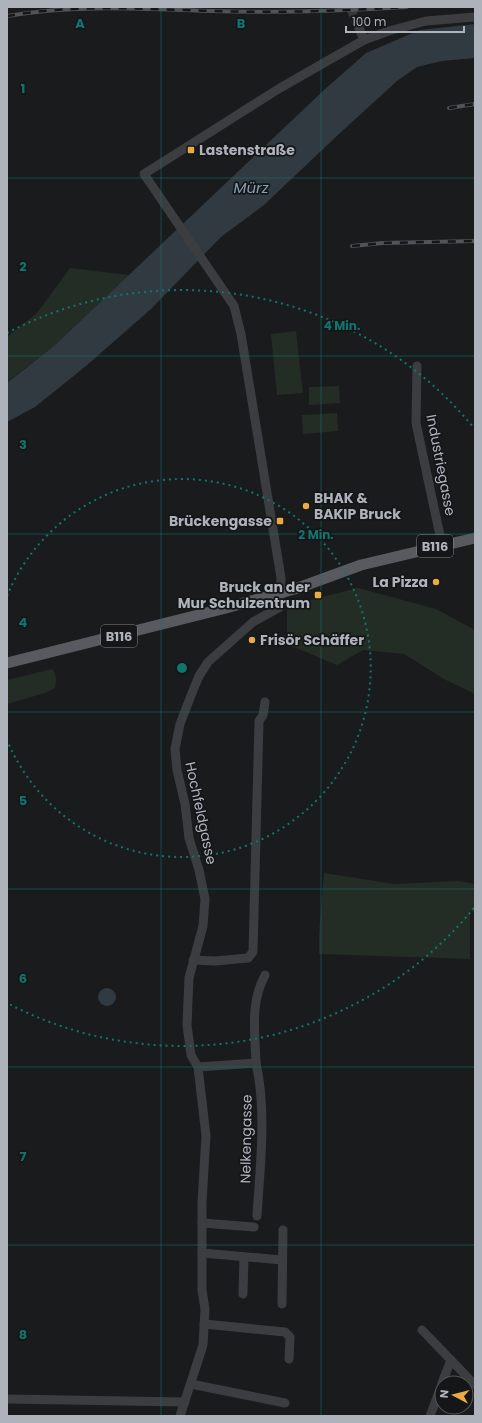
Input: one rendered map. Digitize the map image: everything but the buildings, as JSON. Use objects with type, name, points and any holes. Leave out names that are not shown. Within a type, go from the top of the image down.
[{"type":"main road","name":"B116","points":[[7,663],[181,620],[282,593],[361,565],[442,544],[475,538]]},
{"type":"street","points":[[282,593],[281,578],[241,334],[234,306],[144,174],[280,88],[364,40],[389,31],[426,21],[475,17]]},
{"type":"street","points":[[359,28],[364,40]]},
{"type":"street","name":"Industriegasse","points":[[417,366],[416,422],[442,544]]},
{"type":"street","name":"Hochfeldgasse","points":[[180,1416],[203,1345],[202,1223],[206,1136],[198,1067],[191,1055],[187,1025],[189,978],[203,926],[204,899],[199,870],[189,838],[185,804],[177,770],[175,749],[180,724],[199,676],[208,662],[253,622],[280,607],[282,593]]},
{"type":"street","points":[[193,960],[215,961],[242,959],[248,958],[253,952],[259,721],[263,715],[265,702]]},
{"type":"street","points":[[198,1067],[256,1063],[254,1003],[258,988],[265,975]]},
{"type":"street","name":"Nelkengasse","points":[[256,1063],[261,1084],[261,1143],[257,1216]]},
{"type":"street","points":[[202,1223],[254,1226]]},
{"type":"street","points":[[282,1304],[283,1230]]},
{"type":"street","points":[[202,1253],[282,1260]]},
{"type":"street","points":[[243,1294],[244,1257]]},
{"type":"street","points":[[204,1324],[285,1332],[290,1336],[289,1359]]},
{"type":"street","points":[[422,1330],[475,1385]]},
{"type":"street","points":[[445,1375],[451,1360]]},
{"type":"street","points":[[191,1384],[285,1403]]},
{"type":"street","points":[[7,1399],[185,1402]]},
{"type":"street","points":[[430,1416],[434,1405]]},
{"type":"shaded area","points":[[70,268],[129,275],[55,345],[7,382],[7,337],[37,313]]},
{"type":"shaded area","points":[[296,331],[303,393],[277,395],[271,334]]},
{"type":"shaded area","points":[[339,386],[340,403],[309,405],[309,387]]},
{"type":"shaded area","points":[[337,413],[338,431],[303,434],[302,415]]},
{"type":"shaded area","points":[[358,588],[436,609],[475,630],[475,694],[444,679],[404,654],[363,650],[337,665],[287,644],[287,606]]},
{"type":"shaded area","points":[[52,669],[54,671],[56,681],[55,688],[45,693],[7,704],[7,680]]},
{"type":"shaded area","points":[[324,873],[394,884],[459,881],[475,884],[475,912],[470,911],[470,959],[319,954],[319,933]]},
{"type":"water","name":"Mürz","points":[[475,24],[475,58],[442,61],[417,67],[397,81],[264,205],[221,237],[151,309],[86,366],[35,407],[7,422],[7,383],[55,345],[324,90],[366,53],[420,30]]},
{"type":"water","points":[[107,988],[113,991],[116,997],[113,1003],[107,1006],[101,1003],[98,997],[101,991]]},
{"type":"tunnel","points":[[350,7],[359,28]]},
{"type":"railway","points":[[7,16],[58,10],[110,8],[286,12],[407,7]]},
{"type":"railway","points":[[449,108],[475,104]]},
{"type":"railway","points":[[352,246],[383,243],[475,241]]},
{"type":"place","name":"Lastenstraße","points":[[191,150]]},
{"type":"place","name":"BHAK & BAKIP Bruck","points":[[306,506]]},
{"type":"place","name":"Brückengasse","points":[[280,521]]},
{"type":"place","name":"La Pizza","points":[[436,582]]},
{"type":"place","name":"Bruck an der Mur Schulzentrum","points":[[318,595]]},
{"type":"place","name":"Frisör Schäffer","points":[[252,640]]}]
